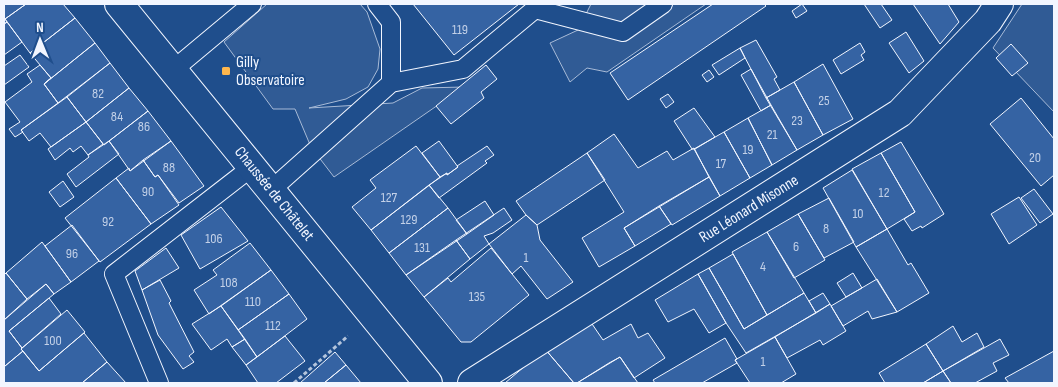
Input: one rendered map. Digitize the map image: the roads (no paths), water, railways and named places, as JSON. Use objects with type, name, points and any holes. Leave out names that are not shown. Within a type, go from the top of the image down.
[{"type":"street","name":"Chaussée de Châtelet","points":[[119,4],[428,383]]},
{"type":"street","name":"Rue Léonard Misonne","points":[[472,383],[900,113],[988,22],[999,4]]},
{"type":"lane","points":[[173,70],[252,4]]},
{"type":"lane","points":[[376,4],[391,22],[392,84]]},
{"type":"lane","points":[[271,190],[392,84],[463,69],[535,9],[623,32],[663,4]]},
{"type":"lane","points":[[159,383],[114,274],[252,167]]},
{"type":"place","name":"Gilly Observatoire","points":[[226,71]]}]
